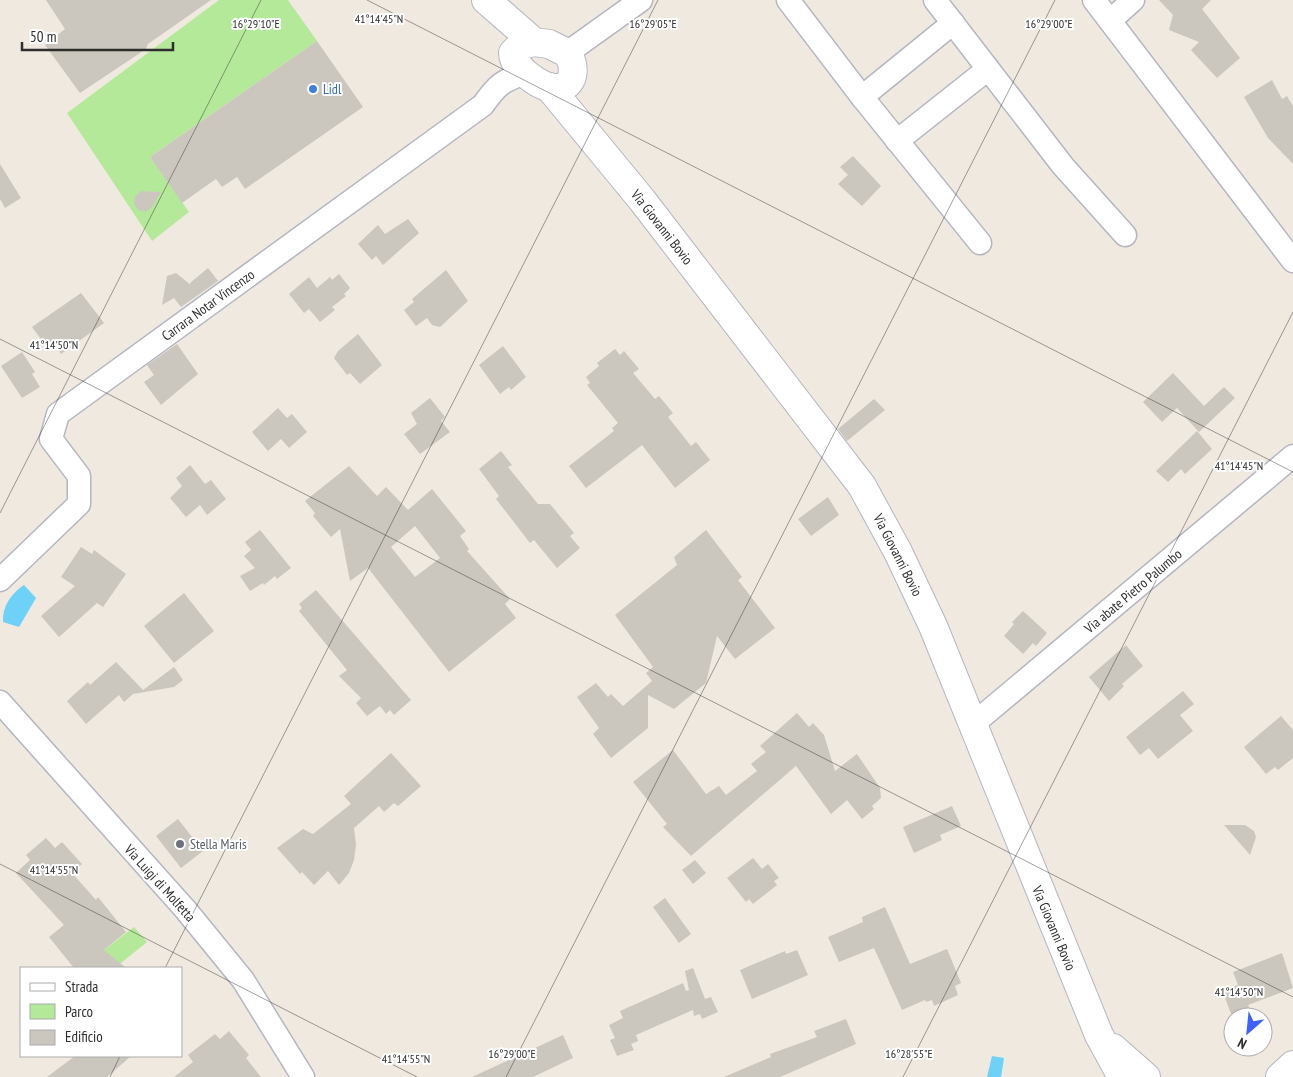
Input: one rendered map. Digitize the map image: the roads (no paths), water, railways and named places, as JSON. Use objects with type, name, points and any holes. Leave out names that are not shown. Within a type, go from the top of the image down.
[{"type":"main road","points":[[484,0],[524,56],[563,72]]},
{"type":"main road","points":[[524,56],[549,44],[563,72]]},
{"type":"main road","name":"Via Giovanni Bovio","points":[[563,72],[589,136],[862,486],[910,577],[933,626],[1099,1035],[1122,1077]]},
{"type":"main road","points":[[1099,1035],[1146,1077]]},
{"type":"main road","points":[[1280,1077],[1293,1065]]},
{"type":"street","points":[[563,72],[641,0]]},
{"type":"street","points":[[788,0],[862,97],[980,244]]},
{"type":"street","points":[[935,0],[1062,166],[1126,235]]},
{"type":"street","points":[[1094,0],[1293,261]]},
{"type":"street","points":[[1110,21],[1133,0]]},
{"type":"street","points":[[862,97],[953,23]]},
{"type":"street","name":"Carrara Notar Vincenzo","points":[[0,580],[79,504],[79,476],[51,439],[58,414],[483,105],[495,87],[524,56]]},
{"type":"street","points":[[897,141],[988,69]]},
{"type":"street","name":"Via abate Pietro Palumbo","points":[[972,725],[1293,456]]},
{"type":"street","name":"Via Luigi di Molfetta","points":[[0,702],[185,909],[243,980],[303,1077]]},
{"type":"water","points":[[24,585],[36,598],[19,627],[3,622],[6,605]]},
{"type":"water","points":[[992,1056],[1004,1058],[1001,1077],[987,1077]]},
{"type":"place","name":"Lidl","points":[[313,89]]},
{"type":"place","name":"Stella Maris","points":[[180,844]]}]
